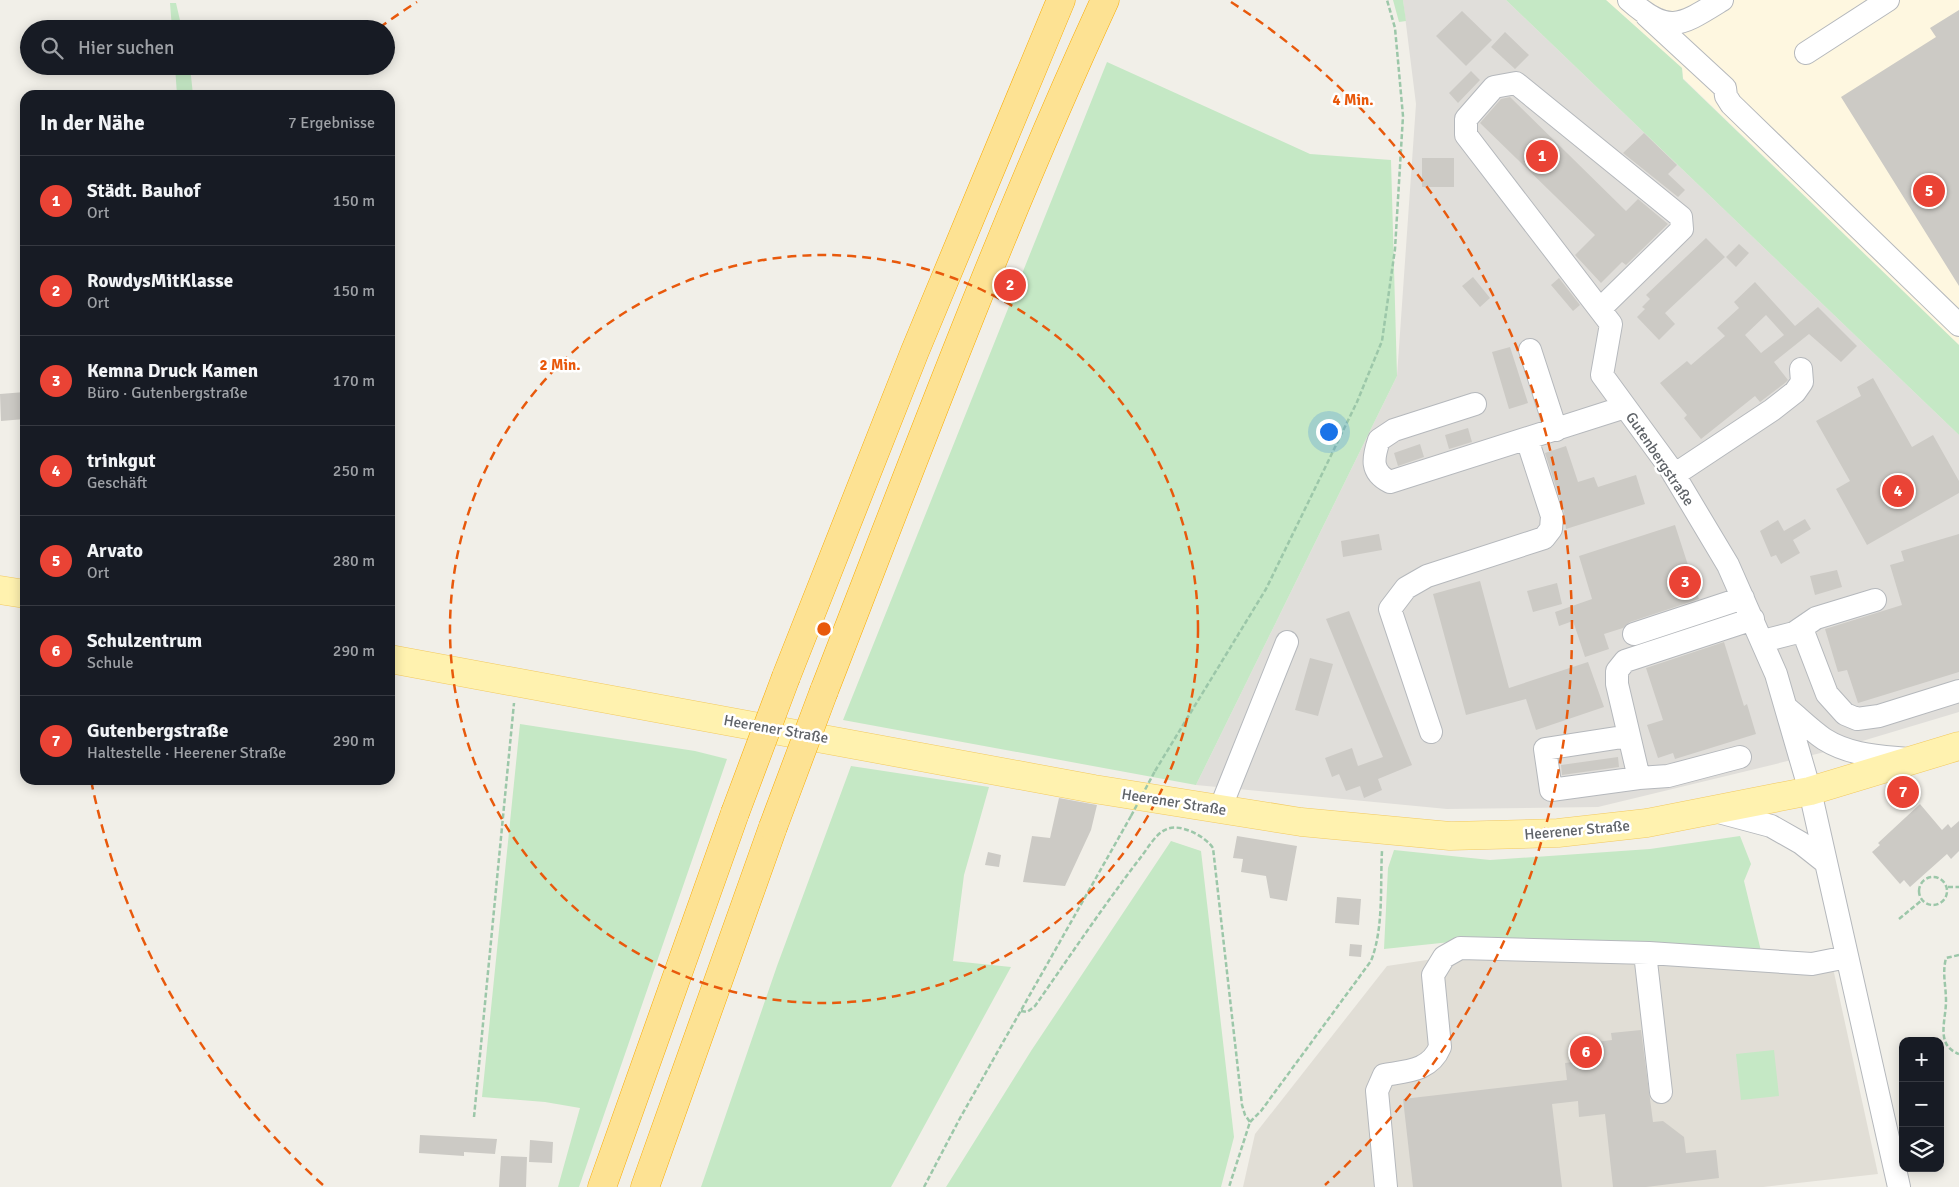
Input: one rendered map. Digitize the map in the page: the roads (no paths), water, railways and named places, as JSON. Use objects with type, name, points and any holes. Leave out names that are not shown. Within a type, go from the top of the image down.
[{"type":"highway","points":[[602,1187],[653,1040],[786,677],[915,351],[1061,0]]},
{"type":"highway","points":[[645,1187],[773,827],[824,691],[953,361],[1079,57],[1105,0]]},
{"type":"main road","points":[[0,590],[20,593]]},
{"type":"main road","name":"Heerener Straße","points":[[395,660],[794,732],[1094,789],[1301,822],[1383,831],[1490,837],[1639,825],[1715,811],[1810,791],[1959,746]]},
{"type":"street","points":[[1629,0],[1725,88],[1726,96],[1731,104],[1959,325]]},
{"type":"street","points":[[1647,16],[1664,23],[1686,21],[1722,0]]},
{"type":"street","points":[[1806,53],[1888,0]]},
{"type":"street","points":[[1516,83],[1681,217],[1682,229],[1600,309],[1466,135],[1466,119],[1494,87],[1516,83]]},
{"type":"street","name":"Gutenbergstraße","points":[[1600,309],[1612,324],[1602,375],[1674,475],[1728,565],[1763,641],[1788,709],[1810,791],[1899,1187]]},
{"type":"street","points":[[1530,350],[1556,430]]},
{"type":"street","points":[[1674,475],[1795,392],[1802,382],[1801,368]]},
{"type":"street","points":[[1475,404],[1394,430],[1379,440],[1374,459],[1376,470],[1390,482],[1625,407]]},
{"type":"street","points":[[1431,732],[1390,609],[1406,588],[1428,576],[1544,538],[1551,529],[1552,516],[1527,439]]},
{"type":"street","points":[[1634,634],[1744,598]]},
{"type":"street","points":[[1763,641],[1794,632],[1816,618],[1875,600]]},
{"type":"street","points":[[1640,778],[1617,684],[1617,671],[1624,661],[1753,619]]},
{"type":"street","points":[[1794,632],[1804,634],[1830,700],[1845,714],[1857,719],[1879,716],[1959,691]]},
{"type":"street","points":[[1220,809],[1287,642]]},
{"type":"street","points":[[1788,709],[1824,738],[1843,749],[1864,755],[1916,760]]},
{"type":"street","points":[[1630,736],[1545,749],[1551,790],[1676,774],[1740,757]]},
{"type":"street","points":[[1715,811],[1771,826],[1801,843],[1825,862]]},
{"type":"street","points":[[1386,1187],[1377,1091],[1384,1075],[1420,1069],[1435,1058],[1440,1047],[1433,975],[1444,956],[1460,948],[1645,953],[1812,964],[1847,957]]},
{"type":"street","points":[[1645,953],[1661,1092]]},
{"type":"place","name":"Städt. Bauhof","points":[[1542,156]]},
{"type":"place","name":"Arvato","points":[[1929,191]]},
{"type":"place","name":"RowdysMitKlasse","points":[[1010,285]]},
{"type":"place","name":"trinkgut","points":[[1898,491]]},
{"type":"place","name":"Kemna Druck Kamen","points":[[1685,582]]},
{"type":"place","name":"Gutenbergstraße","points":[[1903,792]]},
{"type":"place","name":"Schulzentrum","points":[[1586,1052]]}]
